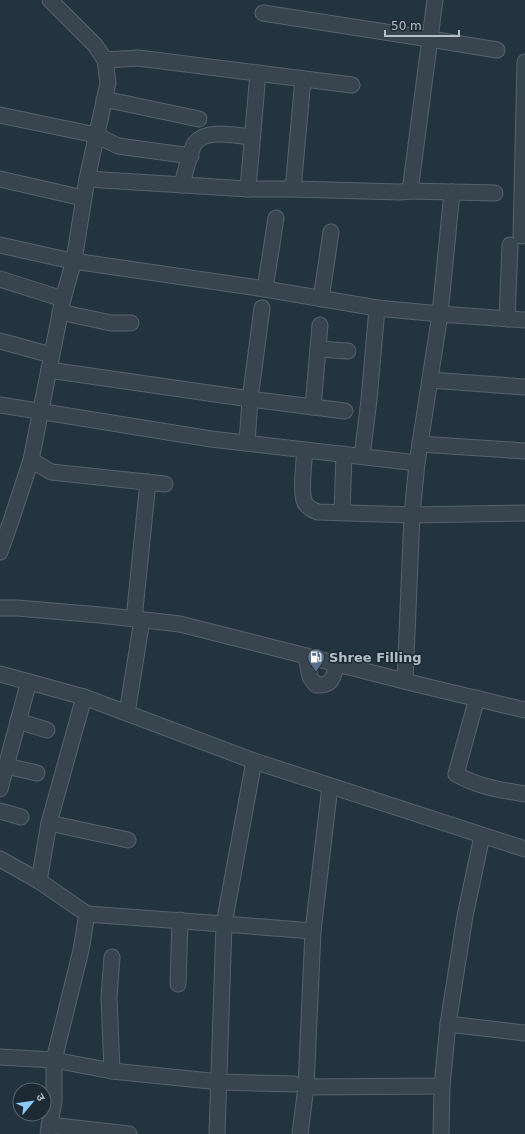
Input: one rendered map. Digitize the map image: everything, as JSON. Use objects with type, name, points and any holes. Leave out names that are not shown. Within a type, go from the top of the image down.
[{"type":"street","points":[[0,552],[12,521],[31,460],[61,306],[74,260],[86,179],[108,83],[105,60],[96,45],[63,6],[50,0]]},
{"type":"street","points":[[410,191],[435,0]]},
{"type":"street","points":[[264,13],[430,38],[497,50]]},
{"type":"street","points":[[105,60],[138,58],[352,85]]},
{"type":"street","points":[[507,319],[515,240],[524,184],[525,62]]},
{"type":"street","points":[[248,189],[258,73]]},
{"type":"street","points":[[293,189],[303,79]]},
{"type":"street","points":[[104,99],[199,119]]},
{"type":"street","points":[[0,115],[96,135],[118,146],[191,156]]},
{"type":"street","points":[[182,185],[195,144],[202,137],[214,134],[252,137]]},
{"type":"street","points":[[0,179],[83,198]]},
{"type":"street","points":[[86,179],[248,189],[495,193]]},
{"type":"street","points":[[405,681],[412,515],[417,463],[440,314],[452,192]]},
{"type":"street","points":[[265,289],[276,218]]},
{"type":"street","points":[[321,298],[331,232]]},
{"type":"street","points":[[0,245],[74,260],[265,289],[377,308],[525,320]]},
{"type":"street","points":[[0,280],[61,306],[111,323],[131,324]]},
{"type":"street","points":[[247,443],[250,399],[262,308]]},
{"type":"street","points":[[362,456],[369,400],[377,308]]},
{"type":"street","points":[[313,407],[320,325]]},
{"type":"street","points":[[0,341],[52,356]]},
{"type":"street","points":[[318,349],[348,351]]},
{"type":"street","points":[[49,370],[345,411]]},
{"type":"street","points":[[430,380],[525,387]]},
{"type":"street","points":[[0,405],[203,437],[417,463]]},
{"type":"street","points":[[420,444],[525,451]]},
{"type":"street","points":[[305,450],[303,496],[306,504],[311,509],[318,512],[412,515],[525,514]]},
{"type":"street","points":[[342,512],[344,454]]},
{"type":"street","points":[[31,460],[51,472],[165,484]]},
{"type":"street","points":[[127,713],[138,619],[148,482]]},
{"type":"street","points":[[0,608],[138,619],[180,624],[525,710]]},
{"type":"street","points":[[306,656],[310,677],[316,685],[324,685],[332,680],[337,664]]},
{"type":"street","points":[[0,674],[84,697],[254,761],[525,850]]},
{"type":"street","points":[[0,789],[29,682]]},
{"type":"street","points":[[39,881],[49,823],[84,697]]},
{"type":"street","points":[[477,698],[456,774],[476,784],[497,790],[525,794]]},
{"type":"street","points":[[18,722],[47,730]]},
{"type":"street","points":[[217,1134],[220,1082],[224,924],[254,761]]},
{"type":"street","points":[[6,766],[37,773]]},
{"type":"street","points":[[300,1134],[300,1086],[314,931],[330,786]]},
{"type":"street","points":[[0,811],[21,817]]},
{"type":"street","points":[[49,823],[128,840]]},
{"type":"street","points":[[441,1134],[442,1086],[448,1024],[465,916],[482,836]]},
{"type":"street","points":[[0,859],[39,881],[87,914],[314,931]]},
{"type":"street","points":[[87,914],[81,950],[54,1060],[54,1101],[49,1130],[129,1134]]},
{"type":"street","points":[[178,984],[180,920]]},
{"type":"street","points":[[112,957],[109,996],[112,1071]]},
{"type":"street","points":[[448,1024],[525,1033]]},
{"type":"street","points":[[0,1057],[54,1060],[112,1071],[220,1082],[300,1086],[442,1086]]},
{"type":"place","name":"Shree Filling","points":[[316,672]]}]
